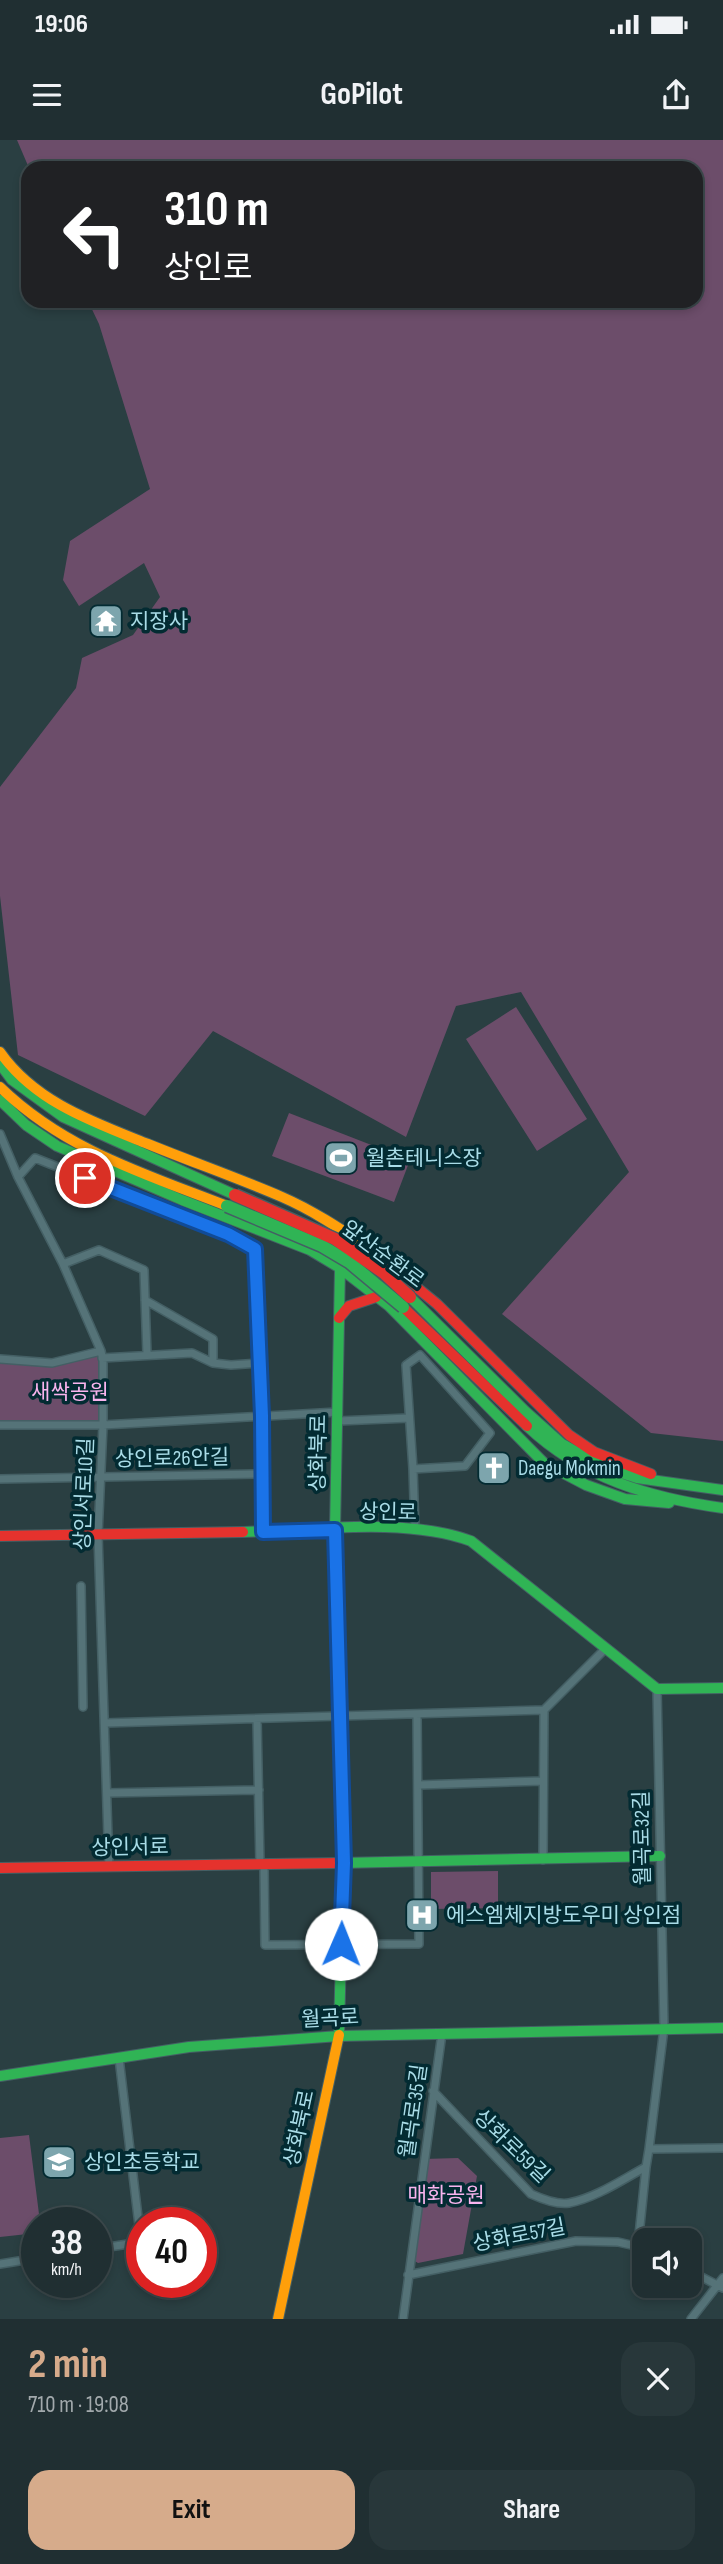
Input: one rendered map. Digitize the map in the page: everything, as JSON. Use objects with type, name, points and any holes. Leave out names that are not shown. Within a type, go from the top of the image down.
[{"type":"main road","points":[[0,1052],[12,1069],[33,1088],[79,1117],[293,1201],[365,1246],[437,1304],[569,1434],[594,1452],[641,1472],[675,1478],[695,1487]]},
{"type":"main road","name":"앞산순환로","points":[[0,1064],[12,1080],[63,1117],[231,1200]]},
{"type":"main road","name":"앞산순환로","points":[[0,1087],[33,1118],[106,1157],[335,1239],[384,1273],[407,1302],[558,1452],[587,1471],[648,1495],[723,1508]]},
{"type":"main road","points":[[0,1100],[26,1125],[57,1146],[182,1200],[290,1242],[340,1268],[380,1300],[544,1463],[586,1485],[625,1499],[691,1504]]},
{"type":"main road","name":"상화북로","points":[[278,2319],[339,2036],[344,1863],[335,1530],[343,1233]]},
{"type":"main road","points":[[339,1318],[349,1306],[380,1300],[392,1287],[402,1282],[411,1282]]},
{"type":"main road","name":"앞산순환로","points":[[407,1302],[562,1444],[606,1468],[627,1475],[723,1490]]},
{"type":"main road","name":"상인로","points":[[0,1536],[335,1530],[415,1530],[460,1535],[657,1689]]},
{"type":"main road","points":[[657,1689],[723,1688]]},
{"type":"main road","name":"상인서로","points":[[0,1868],[660,1856]]},
{"type":"main road","name":"월곡로","points":[[0,2076],[189,2048],[339,2036],[723,2028]]},
{"type":"street","name":"상인서로10길","points":[[0,1134],[18,1177],[63,1264],[102,1354],[103,1424],[98,1535],[110,1867]]},
{"type":"street","points":[[18,1177],[35,1158],[228,1234],[255,1249],[262,1416],[263,1532]]},
{"type":"street","points":[[63,1264],[99,1250],[144,1270],[147,1354]]},
{"type":"street","points":[[145,1300],[214,1339],[214,1363]]},
{"type":"street","points":[[0,1359],[52,1363],[102,1354],[192,1353],[214,1363],[260,1363]]},
{"type":"street","points":[[413,1469],[465,1466],[490,1433],[420,1355],[406,1365],[415,1530]]},
{"type":"street","points":[[0,1425],[103,1424],[262,1416],[410,1418]]},
{"type":"street","name":"상인로26안길","points":[[0,1479],[261,1474]]},
{"type":"street","points":[[81,1586],[83,1707]]},
{"type":"street","points":[[105,1723],[544,1710],[606,1648]]},
{"type":"street","name":"월곡로32길","points":[[657,1689],[664,2028]]},
{"type":"street","points":[[543,1860],[544,1710]]},
{"type":"street","points":[[257,1719],[265,1945],[419,1944],[417,1714]]},
{"type":"street","points":[[418,1785],[543,1781]]},
{"type":"street","points":[[107,1793],[259,1790]]},
{"type":"street","points":[[646,2167],[664,2028]]},
{"type":"street","name":"월곡로35길","points":[[403,2319],[442,2033]]},
{"type":"street","points":[[112,2247],[141,2242],[119,2058]]},
{"type":"street","name":"상화로59길","points":[[433,2091],[531,2194],[544,2200],[567,2203],[591,2195],[646,2167]]},
{"type":"street","points":[[649,2149],[723,2148]]},
{"type":"street","name":"상화로57길","points":[[642,2228],[646,2167]]},
{"type":"street","name":"상화로57길","points":[[408,2275],[576,2241],[594,2240],[632,2245]]},
{"type":"street","points":[[0,2264],[21,2261]]},
{"type":"street","points":[[702,2277],[720,2287]]},
{"type":"street","points":[[691,2319],[720,2287],[723,2278]]},
{"type":"green space","points":[[17,140],[723,140],[723,1441],[651,1433],[502,1314],[629,1172],[521,992],[456,1006],[406,1137],[213,1031],[145,1116],[18,1055],[0,896],[0,787],[76,688],[82,658],[133,635],[160,597],[144,563],[79,606],[63,580],[70,541],[150,489],[99,324],[91,308],[703,308],[703,161],[26,161]]},
{"type":"green space","points":[[516,1007],[587,1119],[537,1151],[466,1039]]},
{"type":"green space","name":"월촌테니스장","points":[[289,1113],[410,1160],[394,1202],[272,1156]]},
{"type":"green space","name":"새싹공원","points":[[101,1351],[103,1425],[0,1425],[0,1360],[52,1363]]},
{"type":"green space","points":[[498,1871],[498,1908],[431,1909],[431,1872]]},
{"type":"green space","points":[[29,2135],[38,2207],[21,2207],[21,2235],[0,2237],[0,2138]]},
{"type":"green space","name":"매화공원","points":[[458,2158],[477,2176],[463,2254],[418,2263],[410,2258],[424,2159]]},
{"type":"traffic: fast","points":[[0,1064],[12,1080],[63,1117],[235,1195]]},
{"type":"traffic: fast","points":[[0,1100],[26,1125],[57,1146],[182,1200],[310,1250],[340,1268],[389,1306],[544,1463],[586,1485],[625,1499],[669,1503]]},
{"type":"traffic: fast","points":[[227,1206],[322,1246],[349,1262],[403,1307]]},
{"type":"traffic: fast","points":[[339,2035],[343,1863],[335,1530],[343,1232]]},
{"type":"traffic: fast","points":[[410,1297],[562,1444],[606,1468],[637,1478],[723,1490]]},
{"type":"traffic: fast","points":[[527,1426],[571,1459],[618,1483],[669,1498],[723,1508]]},
{"type":"traffic: fast","points":[[243,1532],[389,1527],[418,1529],[471,1541],[657,1689],[723,1688]]},
{"type":"traffic: fast","points":[[341,1863],[660,1856]]},
{"type":"traffic: fast","points":[[0,2076],[189,2047],[339,2036],[723,2028]]},
{"type":"traffic: slow","points":[[0,1052],[30,1084],[66,1108],[293,1202],[366,1246]]},
{"type":"traffic: slow","points":[[0,1087],[51,1128],[79,1144],[136,1171],[227,1206]]},
{"type":"traffic: slow","points":[[278,2319],[339,2035]]},
{"type":"traffic: jam","points":[[235,1195],[335,1239],[384,1273],[410,1297]]},
{"type":"traffic: jam","points":[[366,1246],[437,1304],[569,1435],[594,1452],[651,1474]]},
{"type":"traffic: jam","points":[[339,1318],[349,1306],[376,1297]]},
{"type":"traffic: jam","points":[[403,1307],[527,1426]]},
{"type":"traffic: jam","points":[[0,1536],[243,1532]]},
{"type":"traffic: jam","points":[[0,1868],[341,1863]]},
{"type":"place","name":"지장사","points":[[106,621]]},
{"type":"place","name":"월촌테니스장","points":[[341,1158]]},
{"type":"place","name":"Daegu Mokmin","points":[[494,1468]]},
{"type":"place","name":"에스엠체지방도우미 상인점","points":[[422,1915]]},
{"type":"place","name":"상인초등학교","points":[[59,2162]]},
{"type":"route","points":[[85,1178],[228,1234],[255,1249],[262,1416],[263,1532],[335,1530],[344,1863],[341,1944]]}]
